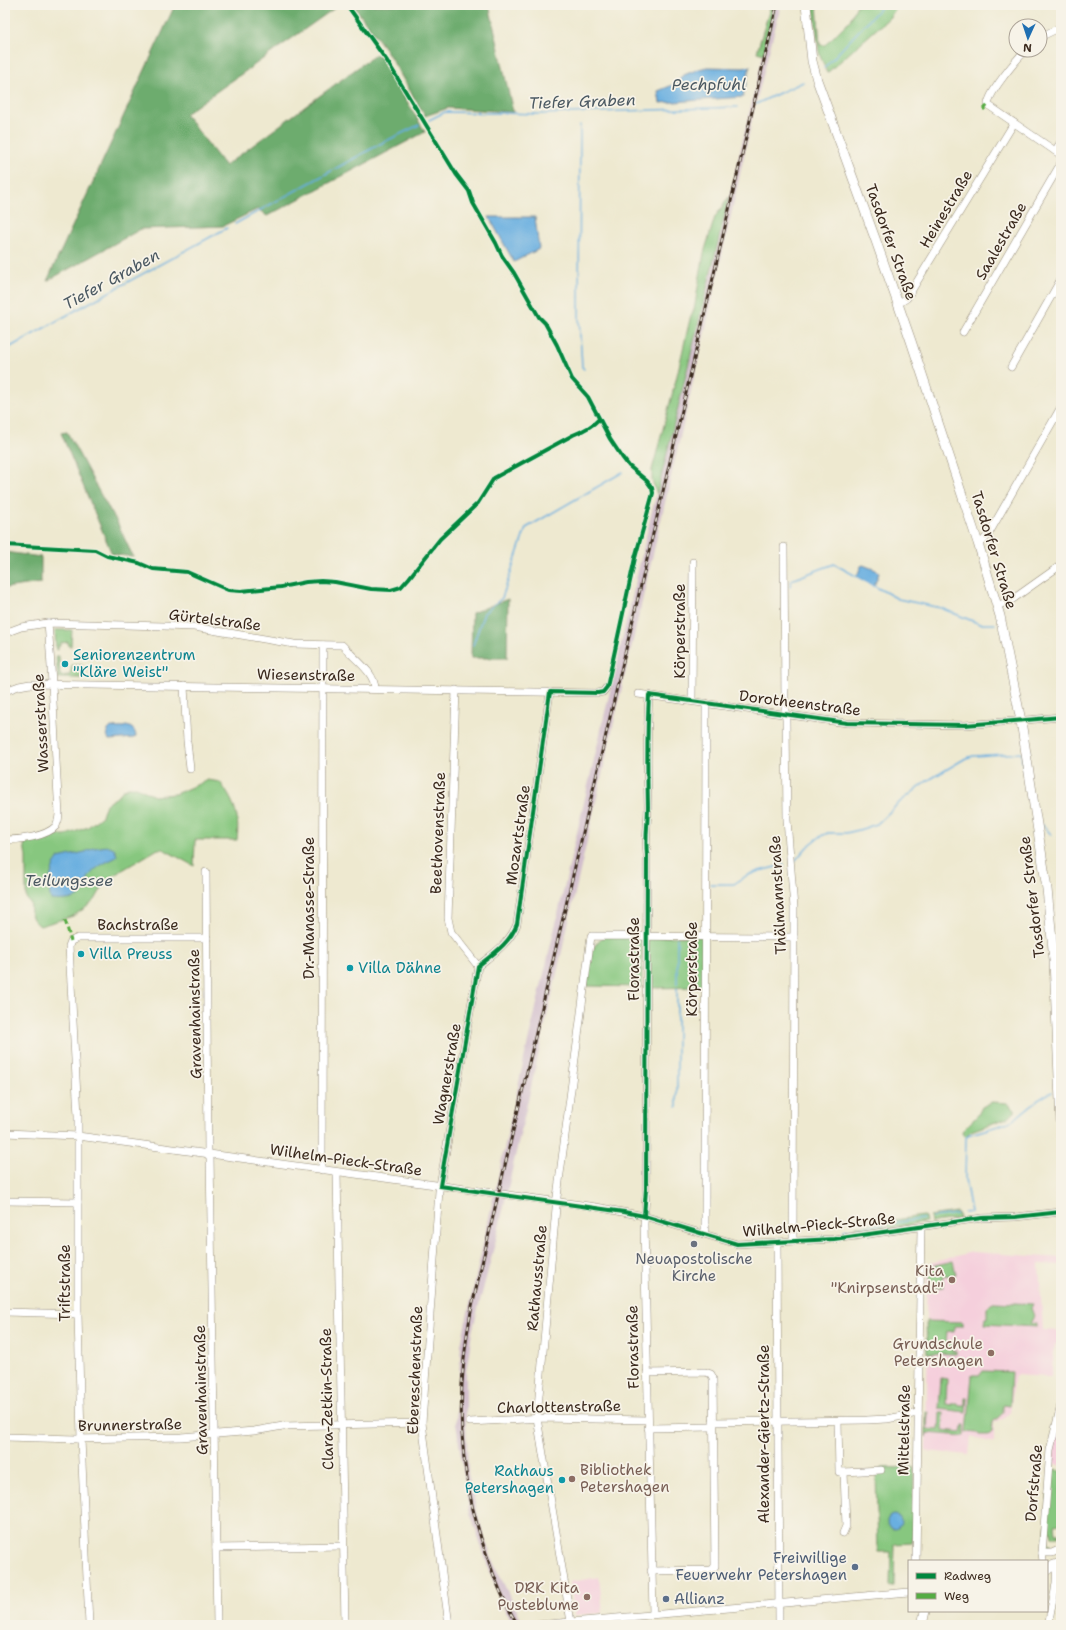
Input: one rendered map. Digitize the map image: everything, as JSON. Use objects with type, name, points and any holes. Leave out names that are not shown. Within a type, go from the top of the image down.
[{"type":"main road","name":"Tasdorfer Straße","points":[[806,5],[812,61],[817,80],[898,304],[978,543],[997,606],[1021,721],[1044,863],[1051,920],[1061,1124]]},
{"type":"main road","points":[[1061,1176],[1061,1191]]},
{"type":"main road","points":[[1050,1566],[1054,1559],[1061,1558]]},
{"type":"main road","points":[[922,1625],[925,1612]]},
{"type":"street","points":[[1048,33],[1061,27]]},
{"type":"street","points":[[1019,58],[989,99],[988,105],[1058,153],[1061,142]]},
{"type":"street","name":"Heinestraße","points":[[898,304],[907,298],[1014,123]]},
{"type":"street","name":"Saalestraße","points":[[963,332],[1061,163]]},
{"type":"street","points":[[1011,367],[1061,279]]},
{"type":"street","points":[[978,543],[983,541],[988,535],[1061,407]]},
{"type":"street","name":"Thälmannstraße","points":[[784,547],[787,820],[794,908],[793,1241]]},
{"type":"street","name":"Körperstraße","points":[[692,700],[693,562]]},
{"type":"street","points":[[997,606],[1004,604],[1019,595],[1061,565]]},
{"type":"street","name":"Gürtelstraße","points":[[5,633],[21,627],[48,623],[194,628],[294,644],[342,646],[372,677],[375,683],[375,689]]},
{"type":"street","name":"Wasserstraße","points":[[5,840],[39,835],[53,828],[58,822],[60,814],[48,623]]},
{"type":"street","name":"Dr.-Manasse-Straße","points":[[322,645],[322,1170]]},
{"type":"street","name":"Wiesenstraße","points":[[5,691],[25,685],[184,686],[598,693],[604,692],[606,688]]},
{"type":"street","points":[[184,686],[190,769]]},
{"type":"street","name":"Beethovenstraße","points":[[456,690],[448,918],[450,932],[478,966]]},
{"type":"street","name":"Mozartstraße","points":[[478,966],[510,938],[517,924],[550,692]]},
{"type":"street","name":"Dorotheenstraße","points":[[638,694],[692,700],[836,723],[965,725],[1061,717]]},
{"type":"street","name":"Florastraße","points":[[649,695],[646,776],[648,819],[646,842],[646,1196],[644,1216],[653,1614]]},
{"type":"street","name":"Körperstraße","points":[[704,1234],[706,703]]},
{"type":"street","name":"Gravenhainstraße","points":[[206,872],[217,1625]]},
{"type":"street","name":"Rathausstraße","points":[[570,1622],[537,1418],[556,1202],[591,936],[646,936]]},
{"type":"street","points":[[646,936],[794,937]]},
{"type":"street","name":"Bachstraße","points":[[70,941],[78,938],[207,938]]},
{"type":"street","name":"Triftstraße","points":[[70,941],[69,946],[78,1136],[78,1314],[81,1439],[89,1625]]},
{"type":"street","name":"Wagnerstraße","points":[[440,1186],[478,966]]},
{"type":"street","name":"Wilhelm-Pieck-Straße","points":[[5,1133],[78,1136],[556,1202],[644,1216],[737,1244],[834,1239],[982,1218],[1015,1217],[1061,1212]]},
{"type":"street","name":"Clara-Zetkin-Straße","points":[[337,1172],[345,1625]]},
{"type":"street","name":"Ebereschenstraße","points":[[440,1186],[422,1423],[449,1625]]},
{"type":"street","points":[[5,1202],[78,1202]]},
{"type":"street","name":"Mittelstraße","points":[[916,1560],[921,1227]]},
{"type":"street","name":"Alexander-Giertz-Straße","points":[[777,1242],[779,1625]]},
{"type":"street","points":[[5,1312],[78,1314]]},
{"type":"street","points":[[647,1373],[709,1372],[713,1378],[714,1566],[713,1569],[710,1570],[651,1571]]},
{"type":"street","name":"Dorfstraße","points":[[1046,1560],[1042,1553],[1050,1450],[1061,1408]]},
{"type":"street","points":[[648,1428],[770,1421],[887,1419],[918,1413]]},
{"type":"street","name":"Charlottenstraße","points":[[470,1422],[537,1418],[648,1420]]},
{"type":"street","points":[[838,1421],[839,1472],[880,1470]]},
{"type":"street","name":"Brunnerstraße","points":[[5,1437],[81,1439],[214,1435],[254,1431],[283,1426],[422,1423]]},
{"type":"street","points":[[843,1533],[846,1526],[844,1472]]},
{"type":"street","points":[[216,1548],[344,1546]]},
{"type":"street","points":[[1042,1553],[1052,1553],[1061,1549]]},
{"type":"street","name":"Dorfstraße","points":[[1049,1625],[1047,1614],[1053,1604],[1050,1566]]},
{"type":"street","points":[[537,1625],[908,1592]]},
{"type":"shaded area","points":[[775,5],[781,5],[755,106],[711,305],[619,700],[498,1232],[472,1332],[466,1373],[468,1474],[479,1520],[493,1562],[524,1625],[513,1625],[504,1609],[491,1575],[469,1509],[456,1423],[461,1344],[525,1055],[654,503],[704,303]]},
{"type":"shaded area","name":"Grundschule Petershagen","points":[[972,1252],[1061,1258],[1061,1265],[1039,1264],[1043,1330],[1061,1331],[1061,1345],[1055,1344],[1051,1377],[1015,1375],[1010,1413],[994,1423],[994,1443],[971,1437],[969,1455],[926,1451],[928,1330],[926,1321],[927,1264]]},
{"type":"shaded area","points":[[1055,1430],[1061,1430],[1061,1464],[1050,1464]]},
{"type":"shaded area","name":"DRK Kita Pusteblume","points":[[599,1577],[603,1613],[575,1615],[570,1582]]},
{"type":"green space","points":[[175,5],[339,5],[185,114],[225,166],[376,54],[378,56],[380,55],[425,132],[267,216],[258,209],[223,226],[141,229],[47,281]]},
{"type":"green space","points":[[353,5],[489,5],[513,112],[448,108],[425,116],[386,50]]},
{"type":"green space","points":[[771,5],[775,5],[764,54],[757,52]]},
{"type":"green space","points":[[813,5],[817,5],[820,45],[825,45],[850,20],[857,5],[898,5],[890,17],[827,73],[819,52]]},
{"type":"green space","points":[[729,197],[657,494],[652,481],[652,470],[676,380],[690,319],[694,310],[704,253],[715,217]]},
{"type":"green space","points":[[67,432],[117,522],[133,557],[112,554],[61,433]]},
{"type":"green space","points":[[5,552],[41,557],[41,583],[5,588]]},
{"type":"green space","points":[[508,599],[507,658],[471,658],[472,613]]},
{"type":"green space","points":[[55,630],[72,630],[71,646],[69,646],[68,642],[61,643],[60,646],[58,646],[58,650],[56,650]]},
{"type":"green space","points":[[56,656],[59,656],[60,676],[70,675],[72,665],[82,665],[82,678],[58,678]]},
{"type":"green space","points":[[208,780],[220,782],[229,796],[237,816],[237,840],[195,840],[194,866],[163,849],[158,849],[114,875],[103,886],[95,900],[73,916],[40,926],[33,919],[31,914],[31,904],[26,898],[26,857],[24,844],[57,835],[66,835],[88,827],[102,816],[106,804],[128,787],[137,787],[154,796],[175,794]]},
{"type":"green space","points":[[605,936],[642,936],[642,987],[587,986],[592,952],[599,941]]},
{"type":"green space","points":[[703,936],[704,987],[648,988],[648,937]]},
{"type":"green space","points":[[992,1102],[1007,1103],[1015,1110],[1015,1112],[1007,1118],[971,1131],[966,1136],[963,1135],[962,1131],[978,1115],[982,1107]]},
{"type":"green space","points":[[956,1212],[958,1213],[959,1219],[931,1223],[930,1216]]},
{"type":"green space","points":[[923,1216],[925,1217],[926,1222],[912,1224],[910,1226],[894,1227],[892,1229],[889,1228],[888,1221]]},
{"type":"green space","points":[[884,1222],[886,1229],[855,1234],[855,1226]]},
{"type":"green space","points":[[953,1261],[956,1274],[942,1277],[944,1287],[929,1288],[932,1266]]},
{"type":"green space","points":[[996,1302],[1033,1304],[1031,1308],[1034,1316],[1030,1324],[1037,1324],[1037,1327],[984,1324],[985,1318],[987,1318],[987,1308]]},
{"type":"green space","points":[[926,1321],[963,1322],[963,1326],[954,1326],[954,1332],[947,1331],[946,1342],[953,1342],[952,1351],[956,1351],[956,1354],[927,1353]]},
{"type":"green space","points":[[983,1371],[1012,1372],[1010,1406],[1003,1405],[1003,1413],[993,1422],[992,1432],[989,1435],[979,1435],[977,1433],[967,1432],[972,1375],[980,1375]]},
{"type":"green space","points":[[941,1378],[947,1379],[946,1404],[952,1405],[952,1403],[958,1403],[959,1406],[965,1406],[965,1398],[967,1398],[966,1412],[939,1409]]},
{"type":"green space","points":[[926,1411],[928,1412],[927,1429],[939,1430],[940,1413],[944,1413],[943,1430],[962,1432],[963,1425],[965,1425],[965,1436],[927,1433],[926,1437]]},
{"type":"green space","points":[[914,1467],[913,1543],[895,1544],[894,1586],[890,1586],[891,1552],[878,1552],[876,1473],[882,1468]]},
{"type":"green space","points":[[1051,1469],[1061,1470],[1061,1524],[1055,1525],[1056,1533],[1060,1533],[1058,1537],[1052,1537],[1051,1531],[1046,1532],[1047,1545],[1050,1545],[1050,1551],[1046,1552],[1044,1548]]},
{"type":"water","name":"Pechpfuhl","points":[[750,66],[743,97],[660,103],[658,91],[675,84],[684,75],[707,67],[743,68]]},
{"type":"water","points":[[489,217],[535,217],[539,249],[514,262]]},
{"type":"water","points":[[863,565],[876,570],[879,573],[874,586],[857,576],[861,566]]},
{"type":"water","points":[[126,726],[134,730],[136,736],[134,738],[109,740],[107,736],[108,730],[111,727],[120,728]]},
{"type":"water","name":"Teilungssee","points":[[107,846],[114,849],[117,855],[115,858],[101,865],[92,872],[82,894],[70,900],[51,900],[49,889],[50,879],[58,858]]},
{"type":"water","points":[[891,1515],[897,1515],[901,1519],[901,1525],[897,1529],[891,1529],[887,1525],[887,1519]]},
{"type":"waterway","name":"Tiefer Graben","points":[[824,68],[883,5]]},
{"type":"waterway","name":"Tiefer Graben","points":[[756,104],[803,82]]},
{"type":"waterway","name":"Tiefer Graben","points":[[429,120],[445,112],[541,114],[738,107]]},
{"type":"waterway","name":"Tiefer Graben","points":[[235,224],[382,143],[419,125]]},
{"type":"waterway","points":[[580,125],[579,318],[582,367],[584,369]]},
{"type":"waterway","name":"Tiefer Graben","points":[[5,350],[227,228]]},
{"type":"waterway","points":[[473,645],[484,613],[502,598],[526,528],[623,472]]},
{"type":"waterway","points":[[790,587],[791,580],[834,564],[898,599],[941,608],[980,624],[995,624]]},
{"type":"waterway","points":[[794,862],[807,847],[821,836],[828,833],[846,833],[877,824],[900,802],[927,781],[966,758],[973,756],[1021,753],[1024,774]]},
{"type":"waterway","points":[[1043,825],[1051,835]]},
{"type":"waterway","points":[[710,884],[734,884],[746,876],[759,871],[784,865]]},
{"type":"waterway","points":[[677,938],[677,984]]},
{"type":"waterway","points":[[677,988],[677,1107]]},
{"type":"waterway","points":[[964,1213],[971,1212],[965,1179],[966,1138],[968,1135],[1000,1126],[1011,1121],[1038,1100],[1052,1092]]},
{"type":"waterway","points":[[933,1217],[957,1214]]},
{"type":"waterway","points":[[892,1223],[923,1219]]},
{"type":"waterway","points":[[858,1228],[884,1224]]},
{"type":"waterway","points":[[844,1230],[851,1229]]},
{"type":"railway","points":[[518,1625],[504,1600],[487,1556],[477,1525],[465,1463],[461,1401],[463,1370],[472,1306],[777,5]]},
{"type":"marked path","points":[[983,110],[988,105]]},
{"type":"marked path","points":[[65,920],[71,941]]},
{"type":"cycle path","points":[[347,5],[387,61],[456,174],[469,191],[473,203],[502,256],[514,273],[539,317],[545,323],[557,345],[572,379],[588,397],[610,439],[622,457],[629,466],[647,481],[652,488],[653,493],[635,558],[607,687],[603,692],[598,693],[550,692],[517,924],[506,942],[478,966],[440,1186],[624,1212],[644,1216],[737,1244],[834,1239],[982,1218],[1015,1217],[1061,1212]]},
{"type":"cycle path","points":[[5,545],[95,550],[107,556],[139,563],[153,569],[187,572],[228,590],[241,591],[321,581],[335,582],[371,589],[391,590],[401,587],[440,539],[478,503],[494,478],[587,428],[599,419]]},
{"type":"cycle path","points":[[644,1216],[646,1189],[646,842],[648,806],[647,750],[649,695],[847,723],[965,725],[1061,717]]},
{"type":"place","name":"Seniorenzentrum \"Kläre Weist\"","points":[[65,664]]},
{"type":"place","name":"Villa Preuss","points":[[81,954]]},
{"type":"place","name":"Villa Dähne","points":[[350,968]]},
{"type":"place","name":"Neuapostolische Kirche","points":[[694,1244]]},
{"type":"place","name":"Kita \"Knirpsenstadt\"","points":[[952,1280]]},
{"type":"place","name":"Grundschule Petershagen","points":[[991,1353]]},
{"type":"place","name":"Bibliothek Petershagen","points":[[572,1479]]},
{"type":"place","name":"Rathaus Petershagen","points":[[562,1480]]},
{"type":"place","name":"Freiwillige Feuerwehr Petershagen","points":[[855,1567]]},
{"type":"place","name":"DRK Kita Pusteblume","points":[[587,1597]]},
{"type":"place","name":"Allianz","points":[[666,1599]]}]
